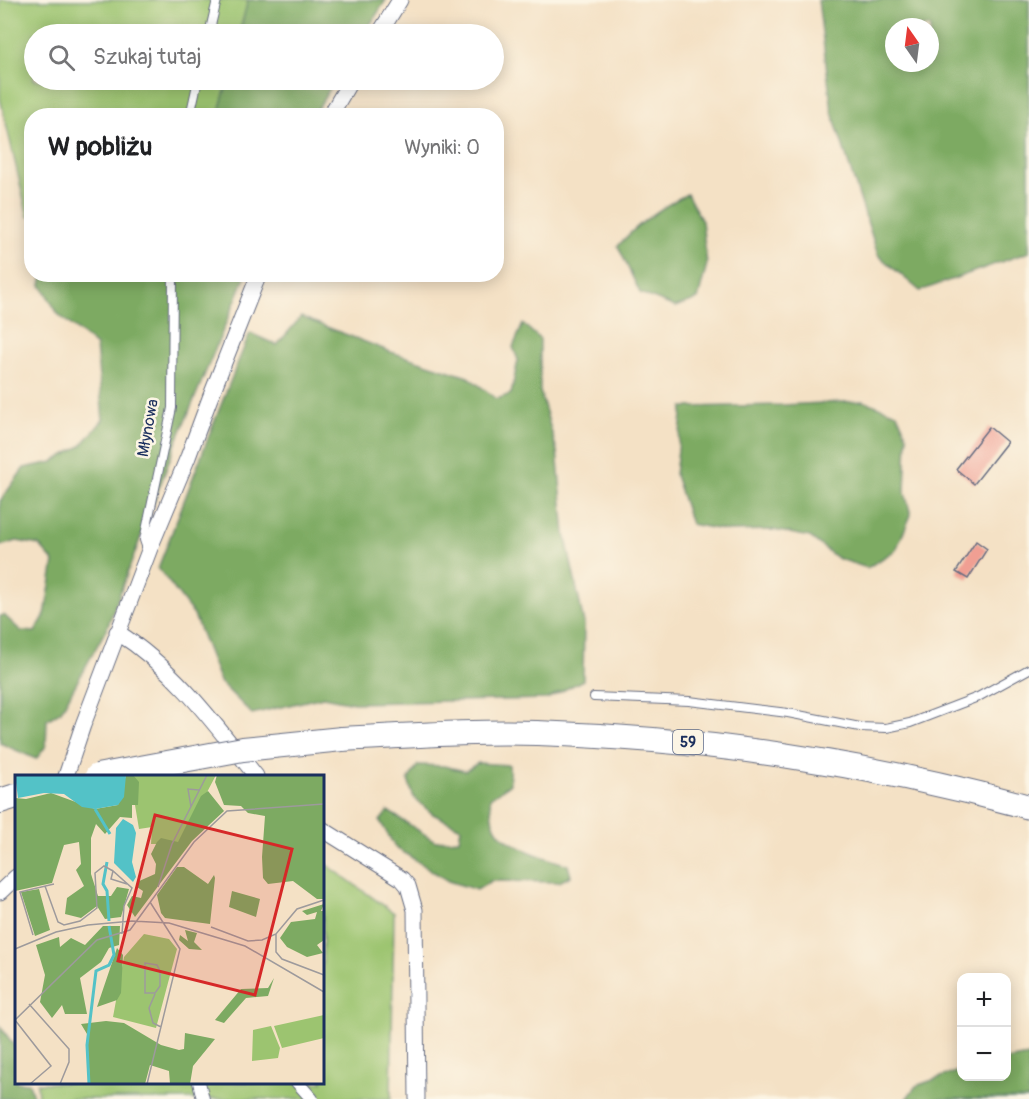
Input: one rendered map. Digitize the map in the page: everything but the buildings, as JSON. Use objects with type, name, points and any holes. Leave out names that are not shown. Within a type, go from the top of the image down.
[{"type":"main road","name":"59","points":[[107,775],[243,749],[342,740],[454,734],[535,733],[713,744],[773,752],[912,777],[1029,807]]},
{"type":"main road","points":[[0,801],[15,796]]},
{"type":"street","points":[[385,24],[400,0]]},
{"type":"street","points":[[335,108],[345,90]]},
{"type":"street","points":[[67,775],[82,725],[117,632],[256,282]]},
{"type":"street","points":[[117,632],[158,661],[212,721],[254,775]]},
{"type":"street","points":[[324,830],[393,871],[408,886],[415,910],[417,1099]]},
{"type":"street","points":[[0,892],[15,878]]},
{"type":"street","points":[[199,1084],[203,1099]]},
{"type":"street","points":[[298,1084],[312,1099]]},
{"type":"lane","points":[[211,24],[217,0]]},
{"type":"lane","points":[[192,108],[196,90]]},
{"type":"lane","name":"Młynowa","points":[[150,548],[146,546],[144,540],[172,408],[173,282]]},
{"type":"lane","points":[[594,697],[689,701],[788,713],[860,727],[886,728],[910,723],[978,697],[1029,669]]},
{"type":"green space","points":[[0,0],[268,0],[262,24],[24,24],[24,90],[245,90],[241,108],[24,108],[24,200],[0,98]]},
{"type":"green space","points":[[248,0],[386,0],[370,24],[242,24]]},
{"type":"green space","points":[[818,0],[1029,0],[1029,252],[920,291],[878,255],[832,112]]},
{"type":"green space","points":[[225,90],[329,90],[318,108],[220,108]]},
{"type":"green space","points":[[687,194],[702,221],[707,264],[698,299],[675,307],[640,293],[618,246],[650,217]]},
{"type":"green space","points":[[42,282],[243,282],[174,448],[107,628],[61,711],[47,720],[46,746],[36,759],[0,743],[0,616],[4,615],[21,631],[35,632],[45,615],[54,562],[39,545],[17,541],[0,546],[0,501],[24,468],[53,462],[81,446],[103,420],[96,346],[58,314],[41,285]]},
{"type":"green space","points":[[301,317],[391,352],[468,377],[497,399],[511,394],[518,360],[513,347],[523,324],[540,339],[540,391],[557,451],[565,534],[584,623],[583,680],[547,699],[354,703],[323,697],[252,714],[220,682],[194,615],[158,568],[250,333],[277,345]]},
{"type":"green space","points":[[863,401],[897,413],[907,436],[905,493],[911,515],[896,550],[867,568],[837,558],[810,537],[774,530],[728,531],[691,524],[675,475],[683,407]]},
{"type":"green space","points":[[478,763],[509,765],[510,784],[490,798],[493,821],[500,834],[522,848],[568,865],[571,876],[559,882],[491,881],[477,890],[448,881],[395,847],[380,821],[388,811],[435,841],[459,839],[461,828],[433,814],[414,798],[408,780],[418,765],[444,766],[465,771]]},
{"type":"green space","points":[[324,863],[394,913],[391,1099],[38,1099],[37,1084],[324,1084]]},
{"type":"green space","points":[[0,1026],[15,1047],[15,1084],[29,1084],[34,1099],[0,1099]]},
{"type":"green space","points":[[1029,1056],[1029,1099],[906,1099],[916,1086],[957,1071],[957,1081],[1011,1081],[1011,1059]]}]
